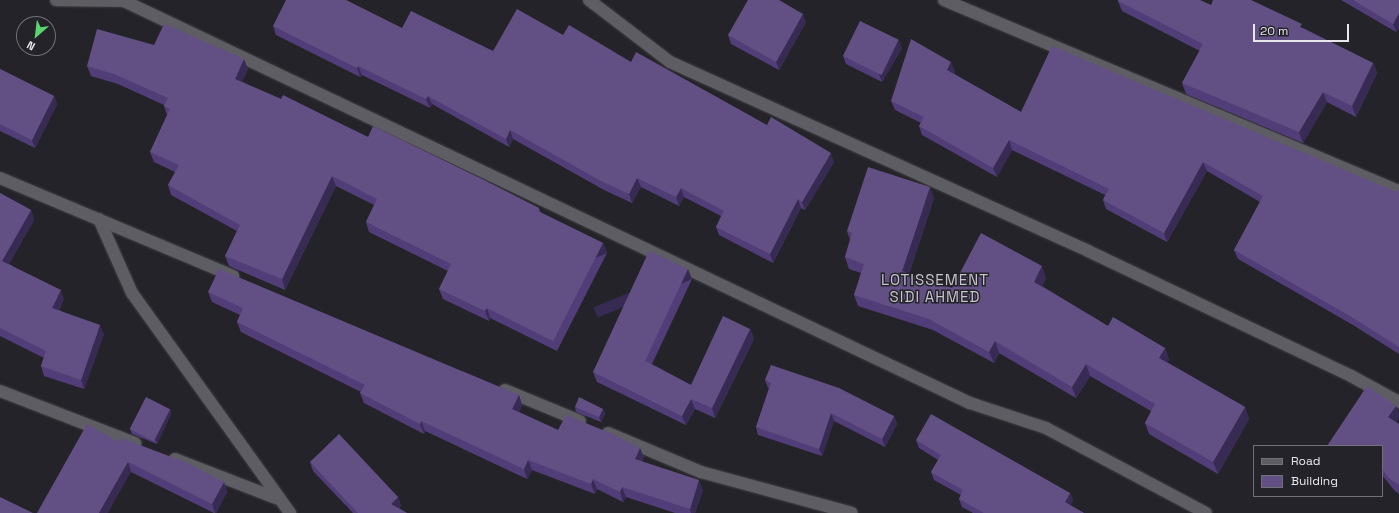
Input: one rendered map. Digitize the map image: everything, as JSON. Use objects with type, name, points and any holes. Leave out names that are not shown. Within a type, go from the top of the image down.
[{"type":"street","points":[[56,0],[142,0]]},
{"type":"street","points":[[589,0],[670,62],[1088,251],[1351,376],[1399,402]]},
{"type":"street","points":[[944,0],[1399,191]]},
{"type":"street","points":[[124,1],[970,403],[1046,428],[1206,513]]},
{"type":"street","points":[[0,178],[246,281]]},
{"type":"street","points":[[99,219],[132,293],[278,499],[290,513]]},
{"type":"street","points":[[495,386],[701,472],[852,513]]},
{"type":"street","points":[[0,391],[146,448]]},
{"type":"street","points":[[161,454],[278,499]]},
{"type":"building","points":[[286,0],[346,0],[402,28],[411,11],[493,51],[517,9],[563,35],[569,25],[631,62],[636,52],[767,125],[771,117],[831,153],[802,202],[798,199],[770,254],[716,227],[724,211],[681,188],[676,197],[637,178],[629,194],[601,181],[510,130],[506,139],[428,96],[426,99],[358,66],[357,68],[273,26]]},
{"type":"building","points":[[748,0],[779,0],[803,14],[776,62],[728,35]]},
{"type":"building","points":[[1118,0],[1200,0],[1211,5],[1213,0],[1251,0],[1302,24],[1300,27],[1373,63],[1352,106],[1323,92],[1299,132],[1182,83],[1203,44]]},
{"type":"building","points":[[1353,0],[1399,0],[1399,13],[1393,24]]},
{"type":"building","points":[[860,21],[899,40],[882,75],[843,56]]},
{"type":"building","points":[[164,24],[244,59],[235,79],[281,99],[283,95],[368,137],[373,126],[486,181],[539,208],[538,211],[603,243],[553,341],[487,308],[485,311],[439,289],[451,264],[366,222],[377,199],[332,176],[282,279],[225,256],[240,225],[168,185],[179,165],[150,152],[170,109],[164,106],[168,98],[114,74],[87,66],[97,29],[154,45]]},
{"type":"building","points":[[911,39],[951,62],[947,70],[1021,112],[1052,46],[1396,192],[1397,190],[1399,191],[1399,347],[1350,316],[1234,250],[1263,196],[1203,162],[1164,233],[1103,200],[1109,189],[1009,140],[993,168],[919,126],[924,117],[891,101]]},
{"type":"building","points":[[0,69],[54,96],[32,140],[0,124]]},
{"type":"building","points":[[868,167],[930,187],[902,271],[952,288],[981,233],[1042,266],[1034,282],[1108,326],[1113,317],[1165,348],[1159,358],[1245,407],[1213,462],[1145,423],[1155,404],[1086,364],[1072,387],[995,341],[989,352],[929,319],[854,295],[864,264],[845,257],[852,233],[847,231]]},
{"type":"building","points":[[0,193],[31,210],[2,261],[61,290],[52,308],[100,325],[81,380],[41,366],[46,351],[0,328]]},
{"type":"building","points":[[649,251],[688,269],[645,361],[691,385],[723,316],[750,329],[712,408],[691,399],[682,416],[593,372]]},
{"type":"building","points":[[219,269],[519,395],[512,409],[558,430],[566,415],[615,435],[640,448],[635,459],[699,480],[690,509],[622,487],[620,492],[593,479],[591,484],[528,460],[524,469],[421,421],[420,424],[360,393],[365,385],[237,322],[243,308],[208,292]]},
{"type":"building","points":[[771,365],[839,388],[894,416],[882,439],[831,413],[819,449],[756,427],[771,383],[765,380]]},
{"type":"building","points":[[1367,386],[1396,406],[1388,417],[1399,424],[1399,485],[1390,479],[1383,470],[1383,445],[1328,445]]},
{"type":"building","points":[[146,397],[170,409],[154,441],[130,429]]},
{"type":"building","points":[[579,397],[603,409],[599,417],[575,407]]},
{"type":"building","points":[[931,414],[1070,493],[1065,502],[1084,513],[984,513],[959,499],[963,490],[931,472],[941,455],[916,440]]},
{"type":"building","points":[[87,424],[119,442],[121,438],[185,462],[224,482],[212,504],[128,462],[99,513],[37,513]]},
{"type":"building","points":[[339,434],[398,497],[391,504],[407,513],[358,513],[310,462]]},
{"type":"building","points":[[0,497],[33,513],[0,513]]},
{"type":"district","name":"LOTISSEMENT SIDI AHMED","points":[[935,288]]}]
